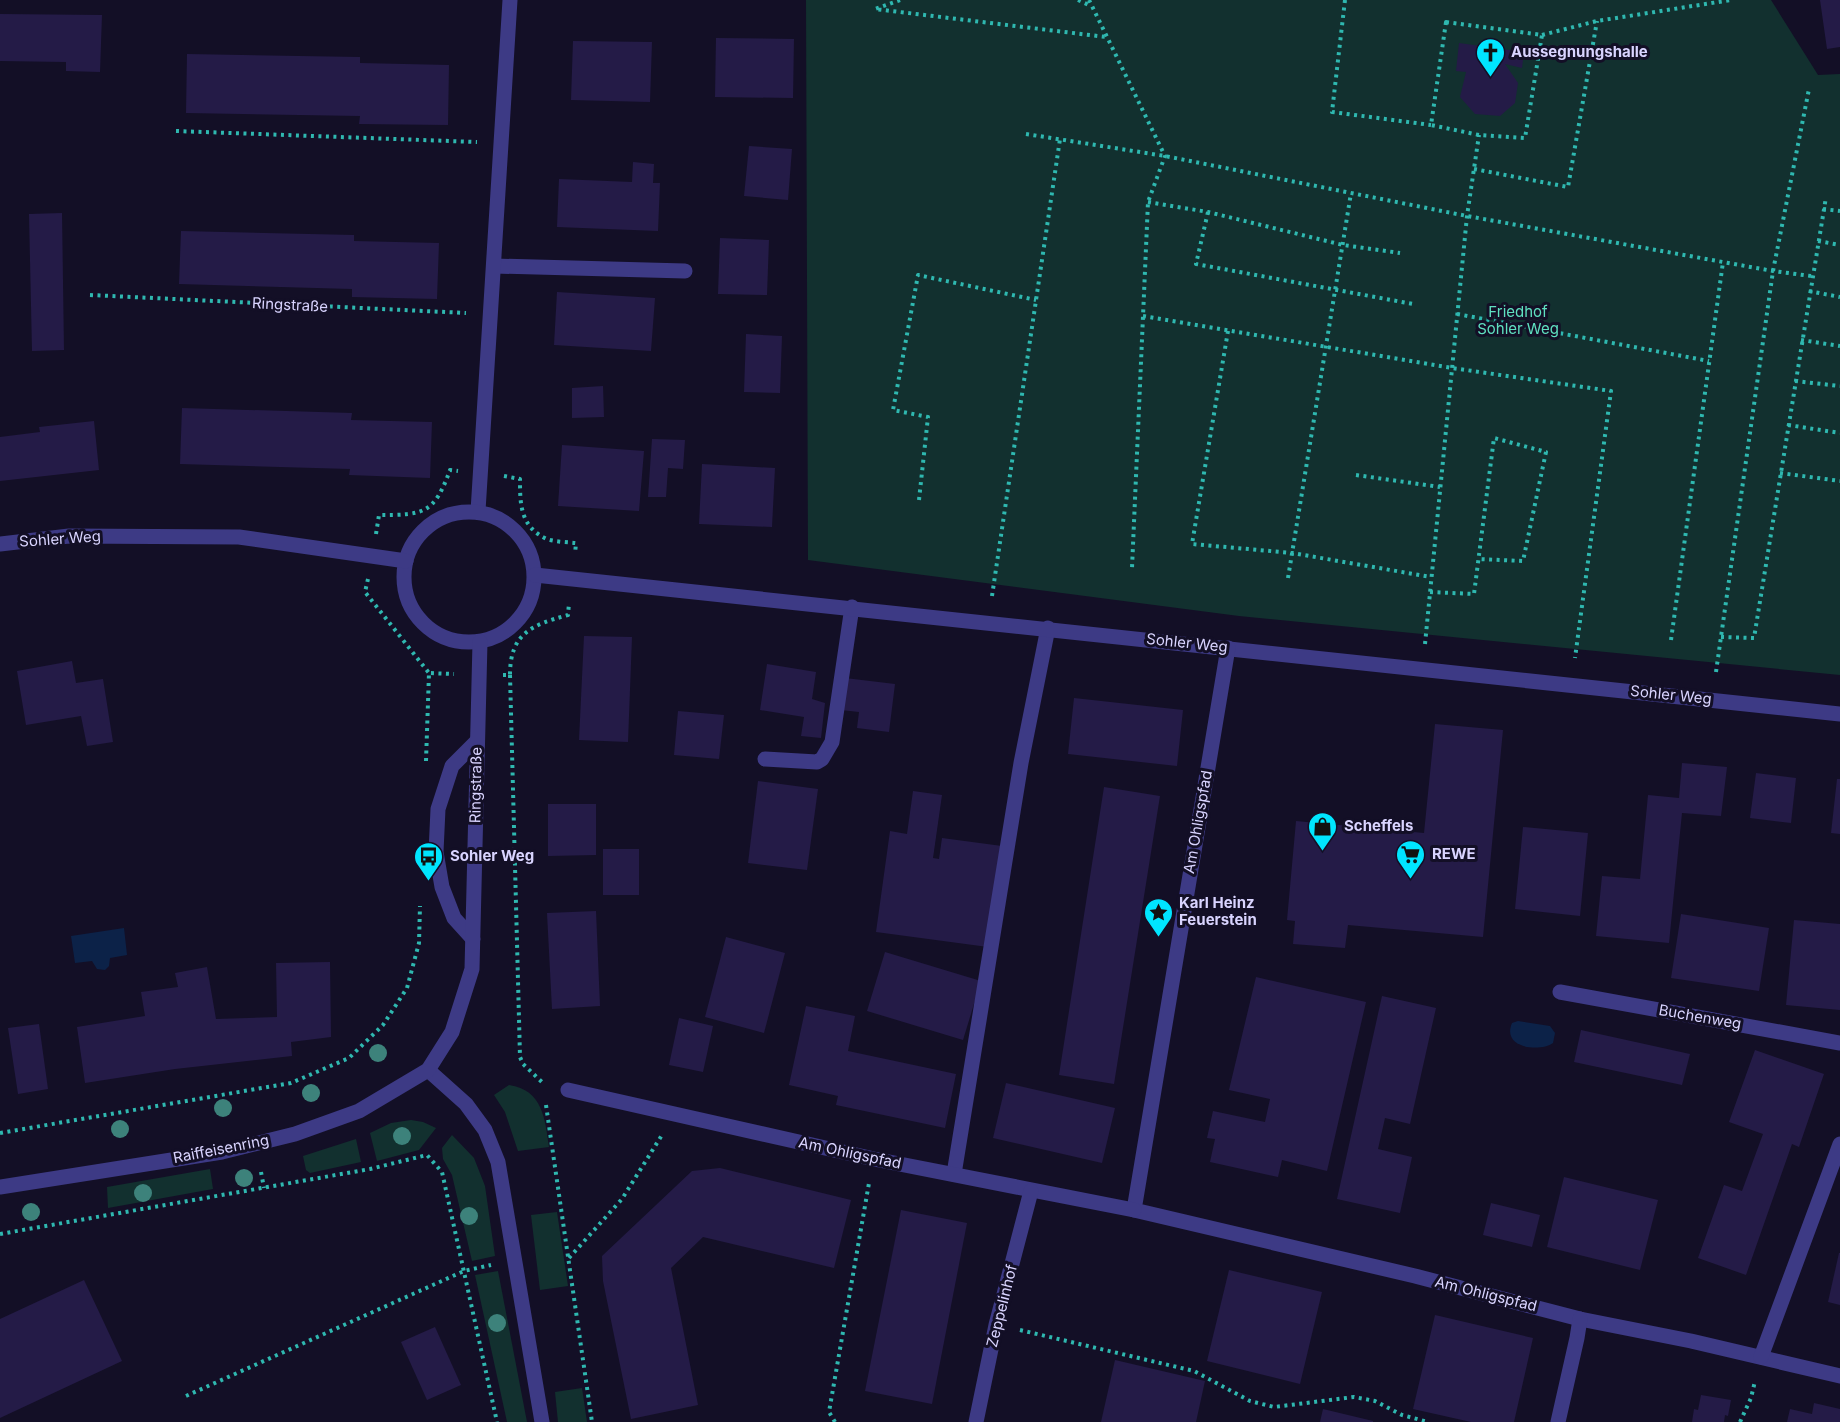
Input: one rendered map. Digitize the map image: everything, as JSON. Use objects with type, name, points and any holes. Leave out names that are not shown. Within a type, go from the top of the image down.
[{"type":"street","points":[[478,512],[510,0]]},
{"type":"street","points":[[494,266],[686,271]]},
{"type":"street","points":[[478,512],[500,519],[518,533],[530,552],[535,575],[531,598],[520,618],[502,634],[480,642],[454,641],[430,630],[413,611],[404,587],[406,561],[411,546],[432,522],[447,515],[478,512]]},
{"type":"street","name":"Sohler Weg","points":[[0,544],[69,536],[239,537],[406,561]]},
{"type":"street","name":"Sohler Weg","points":[[535,575],[1840,714]]},
{"type":"street","points":[[765,759],[817,762],[822,759],[832,742],[852,608]]},
{"type":"street","points":[[954,1174],[1022,763],[1048,628]]},
{"type":"street","name":"Ringstraße","points":[[452,1032],[472,969],[480,642]]},
{"type":"street","name":"Am Ohligspfad","points":[[1134,1210],[1228,648]]},
{"type":"street","points":[[473,939],[454,918],[442,887],[436,852],[438,809],[452,766],[477,741]]},
{"type":"street","name":"Buchenweg","points":[[1560,992],[1840,1043]]},
{"type":"street","name":"Raiffeisenring","points":[[0,1187],[222,1152],[295,1134],[359,1111],[428,1070],[452,1032]]},
{"type":"street","points":[[428,1070],[466,1104],[485,1130],[498,1162],[542,1422]]},
{"type":"street","name":"Am Ohligspfad","points":[[568,1090],[874,1159],[1134,1210],[1415,1276],[1580,1318],[1840,1376]]},
{"type":"street","points":[[1761,1357],[1840,1144]]},
{"type":"street","name":"Zeppelinhof","points":[[976,1422],[996,1324],[1031,1191]]},
{"type":"street","points":[[1558,1422],[1580,1318]]},
{"type":"path","points":[[900,0],[875,9],[1107,37]]},
{"type":"path","points":[[1078,0],[1092,6]]},
{"type":"path","points":[[1089,0],[1165,156],[1148,202],[1132,568]]},
{"type":"path","points":[[1345,0],[1332,112],[1431,125],[1479,135],[1525,138],[1542,35]]},
{"type":"path","points":[[1431,125],[1446,22],[1542,35],[1598,21],[1731,0]]},
{"type":"path","points":[[1474,169],[1568,187],[1598,21]]},
{"type":"path","points":[[1716,672],[1773,271],[1809,89]]},
{"type":"path","points":[[176,130],[501,143]]},
{"type":"path","points":[[1026,134],[1165,156],[1467,216],[1811,276]]},
{"type":"path","points":[[1425,644],[1467,216],[1479,135]]},
{"type":"path","points":[[992,596],[1060,139]]},
{"type":"path","points":[[1288,578],[1352,193]]},
{"type":"path","points":[[1721,637],[1754,638],[1811,276],[1826,197]]},
{"type":"path","points":[[1148,202],[1208,212],[1343,245],[1400,253]]},
{"type":"path","points":[[1823,209],[1840,211]]},
{"type":"path","points":[[1208,212],[1196,264],[1413,304]]},
{"type":"path","points":[[1818,242],[1840,245]]},
{"type":"path","points":[[1671,640],[1723,262]]},
{"type":"path","points":[[919,500],[928,417],[893,410],[918,276],[1036,300]]},
{"type":"path","points":[[1809,291],[1840,297]]},
{"type":"path","name":"Ringstraße","points":[[90,295],[491,314]]},
{"type":"path","points":[[1457,314],[1709,361]]},
{"type":"path","points":[[1143,316],[1452,368],[1611,391],[1575,658]]},
{"type":"path","points":[[1228,331],[1192,544],[1293,553],[1431,577]]},
{"type":"path","points":[[1801,340],[1840,346]]},
{"type":"path","points":[[1794,381],[1840,386]]},
{"type":"path","points":[[1788,425],[1840,433]]},
{"type":"path","points":[[1430,592],[1474,594],[1478,559],[1494,438],[1546,452],[1523,561],[1478,559]]},
{"type":"path","points":[[425,767],[429,673],[365,592],[380,515],[411,515],[427,509],[441,493],[450,470],[481,472],[520,479],[520,509],[528,525],[548,539],[576,543],[568,615],[540,623],[521,636],[510,657],[520,1058],[543,1084],[568,1090]]},
{"type":"path","points":[[1780,472],[1840,481]]},
{"type":"path","points":[[1356,475],[1440,487]]},
{"type":"path","points":[[429,673],[510,675]]},
{"type":"path","points":[[0,1134],[291,1083],[349,1058],[383,1025],[407,988],[419,943],[421,896]]},
{"type":"path","points":[[543,1084],[592,1422]]},
{"type":"path","points":[[568,1258],[622,1199],[674,1114]]},
{"type":"path","points":[[0,1234],[370,1169],[427,1155],[442,1172],[496,1422]]},
{"type":"path","points":[[835,1422],[829,1412],[874,1159]]},
{"type":"path","points":[[261,1172],[264,1188]]},
{"type":"path","points":[[186,1396],[464,1270],[515,1259]]},
{"type":"path","points":[[996,1324],[1194,1371],[1251,1401],[1274,1407],[1354,1397],[1375,1401],[1402,1415],[1428,1422]]},
{"type":"path","points":[[1740,1422],[1751,1398],[1761,1357]]},
{"type":"green space","name":"Friedhof Sohler Weg","points":[[806,0],[1771,0],[1818,75],[1840,74],[1840,675],[1239,616],[808,560]]},
{"type":"green space","points":[[509,1085],[520,1088],[536,1099],[544,1116],[549,1147],[518,1151],[505,1112],[494,1095]]},
{"type":"green space","points":[[411,1120],[436,1128],[419,1150],[377,1161],[370,1133],[391,1123]]},
{"type":"green space","points":[[452,1135],[474,1158],[485,1186],[495,1256],[472,1261],[452,1175],[443,1159],[442,1148]]},
{"type":"green space","points":[[356,1139],[361,1162],[310,1173],[306,1170],[303,1156]]},
{"type":"green space","points":[[210,1169],[213,1189],[108,1208],[107,1187]]},
{"type":"green space","points":[[557,1212],[568,1286],[540,1290],[531,1215]]},
{"type":"green space","points":[[498,1271],[527,1422],[507,1422],[475,1275]]},
{"type":"green space","points":[[582,1388],[587,1422],[558,1422],[555,1392]]},
{"type":"water","points":[[124,928],[127,955],[110,958],[109,966],[105,970],[97,969],[92,961],[75,963],[71,936]]},
{"type":"water","points":[[1518,1021],[1550,1026],[1555,1033],[1553,1043],[1547,1046],[1532,1047],[1517,1043],[1510,1032],[1512,1023]]},
{"type":"building","points":[[1820,0],[1840,0],[1840,47],[1827,49]]},
{"type":"building","points":[[0,14],[102,15],[100,72],[66,71],[66,62],[0,61]]},
{"type":"building","points":[[716,38],[794,39],[793,98],[715,97]]},
{"type":"building","points":[[573,41],[652,42],[650,102],[571,100]]},
{"type":"building","name":"Aussegnungshalle","points":[[1459,43],[1524,52],[1522,68],[1505,64],[1518,83],[1515,103],[1500,116],[1475,114],[1460,97],[1466,72],[1456,71]]},
{"type":"building","points":[[187,54],[360,57],[360,63],[449,65],[448,125],[359,124],[360,116],[186,113]]},
{"type":"building","points":[[749,146],[792,149],[788,200],[744,196]]},
{"type":"building","points":[[633,162],[654,164],[653,183],[660,183],[658,231],[557,227],[559,179],[632,182]]},
{"type":"building","points":[[62,213],[64,350],[32,351],[29,214]]},
{"type":"building","points":[[181,231],[354,235],[354,241],[439,243],[437,299],[352,297],[352,289],[179,284]]},
{"type":"building","points":[[720,238],[769,240],[767,295],[718,294]]},
{"type":"building","points":[[557,292],[655,298],[651,351],[554,345]]},
{"type":"building","points":[[746,334],[782,336],[780,393],[744,392]]},
{"type":"building","points":[[603,386],[604,417],[572,418],[572,388]]},
{"type":"building","points":[[182,408],[352,413],[351,420],[432,422],[430,478],[349,475],[350,469],[180,464]]},
{"type":"building","points":[[94,421],[99,470],[0,481],[0,437],[40,432],[39,427]]},
{"type":"building","points":[[652,439],[685,440],[683,469],[668,468],[666,497],[648,497]]},
{"type":"building","points":[[562,445],[644,451],[639,511],[558,506]]},
{"type":"building","points":[[702,464],[775,468],[772,527],[699,524]]},
{"type":"building","points":[[584,636],[632,637],[628,742],[579,740]]},
{"type":"building","points":[[72,661],[76,683],[103,679],[113,742],[87,746],[81,716],[26,725],[17,671]]},
{"type":"building","points":[[767,664],[816,672],[812,699],[825,703],[821,738],[801,736],[804,717],[760,710]]},
{"type":"building","points":[[845,678],[895,684],[889,732],[857,728],[859,712],[841,710]]},
{"type":"building","points":[[1074,698],[1183,710],[1177,766],[1068,754]]},
{"type":"building","points":[[678,711],[724,715],[719,759],[674,755]]},
{"type":"building","points":[[1435,724],[1503,730],[1483,937],[1348,925],[1345,948],[1293,944],[1295,921],[1287,920],[1296,821],[1424,833]]},
{"type":"building","points":[[1682,763],[1727,767],[1721,816],[1682,813],[1669,943],[1596,936],[1602,876],[1640,879],[1648,795],[1679,798]]},
{"type":"building","points":[[1756,773],[1796,778],[1791,823],[1750,818]]},
{"type":"building","points":[[1837,779],[1840,779],[1840,834],[1831,833]]},
{"type":"building","points":[[758,781],[818,789],[807,870],[748,863]]},
{"type":"building","points":[[1104,787],[1160,796],[1114,1084],[1059,1075]]},
{"type":"building","points":[[913,791],[942,795],[933,858],[939,859],[942,838],[1002,846],[988,947],[876,932],[890,831],[907,834]]},
{"type":"building","points":[[548,804],[596,804],[596,855],[548,856]]},
{"type":"building","points":[[1523,827],[1588,833],[1580,916],[1515,909]]},
{"type":"building","points":[[603,849],[639,849],[639,895],[603,895]]},
{"type":"building","points":[[596,911],[600,1006],[552,1009],[547,913]]},
{"type":"building","points":[[1681,914],[1769,928],[1759,991],[1671,978]]},
{"type":"building","points":[[1794,920],[1840,924],[1840,1010],[1786,1005]]},
{"type":"building","points":[[726,937],[785,953],[764,1033],[705,1017]]},
{"type":"building","points":[[885,952],[981,981],[963,1040],[867,1011]]},
{"type":"building","points":[[330,962],[331,1037],[291,1042],[292,1056],[175,1069],[85,1083],[77,1027],[145,1016],[141,992],[178,987],[175,973],[207,967],[216,1019],[277,1017],[276,963]]},
{"type":"building","points":[[1256,977],[1366,1002],[1327,1171],[1282,1160],[1278,1177],[1210,1162],[1215,1139],[1207,1138],[1213,1111],[1265,1122],[1270,1099],[1229,1090]]},
{"type":"building","points":[[1382,996],[1436,1008],[1410,1124],[1385,1118],[1378,1149],[1412,1157],[1400,1213],[1337,1199]]},
{"type":"building","points":[[806,1006],[855,1016],[848,1051],[956,1074],[945,1128],[836,1105],[838,1096],[789,1085]]},
{"type":"building","points":[[679,1018],[713,1026],[703,1072],[669,1065]]},
{"type":"building","points":[[39,1024],[48,1089],[18,1094],[8,1028]]},
{"type":"building","points":[[1581,1030],[1690,1054],[1682,1085],[1574,1062]]},
{"type":"building","points":[[1755,1050],[1824,1074],[1799,1147],[1792,1144],[1746,1275],[1698,1258],[1724,1185],[1742,1191],[1763,1134],[1729,1122]]},
{"type":"building","points":[[1006,1083],[1115,1108],[1102,1163],[993,1138]]},
{"type":"building","points":[[720,1168],[851,1200],[834,1268],[703,1237],[671,1268],[698,1405],[631,1419],[603,1281],[602,1256],[692,1171]]},
{"type":"building","points":[[1564,1177],[1658,1200],[1640,1270],[1547,1247]]},
{"type":"building","points":[[1491,1203],[1540,1215],[1532,1247],[1483,1235]]},
{"type":"building","points":[[901,1210],[967,1223],[932,1404],[865,1391]]},
{"type":"building","points":[[1840,1253],[1840,1305],[1828,1302]]},
{"type":"building","points":[[1229,1270],[1322,1292],[1300,1384],[1207,1361]]},
{"type":"building","points":[[84,1280],[122,1361],[0,1418],[0,1319]]},
{"type":"building","points":[[1435,1315],[1533,1338],[1514,1422],[1471,1422],[1413,1409]]},
{"type":"building","points":[[435,1327],[461,1385],[427,1400],[401,1342]]},
{"type":"building","points":[[1115,1360],[1205,1381],[1196,1422],[1101,1422]]},
{"type":"building","points":[[1701,1395],[1731,1400],[1728,1416],[1725,1415],[1724,1422],[1692,1422],[1694,1409],[1698,1410]]},
{"type":"building","points":[[1814,1403],[1840,1409],[1840,1422],[1787,1422],[1790,1409],[1812,1414]]},
{"type":"building","points":[[1323,1409],[1373,1421],[1373,1422],[1320,1422]]},
{"type":"place","name":"Aussegnungshalle","points":[[1490,78]]},
{"type":"place","name":"Scheffels","points":[[1323,852]]},
{"type":"place","name":"REWE","points":[[1411,880]]},
{"type":"place","name":"Sohler Weg","points":[[429,882]]},
{"type":"place","name":"Karl Heinz Feuerstein","points":[[1158,938]]}]
